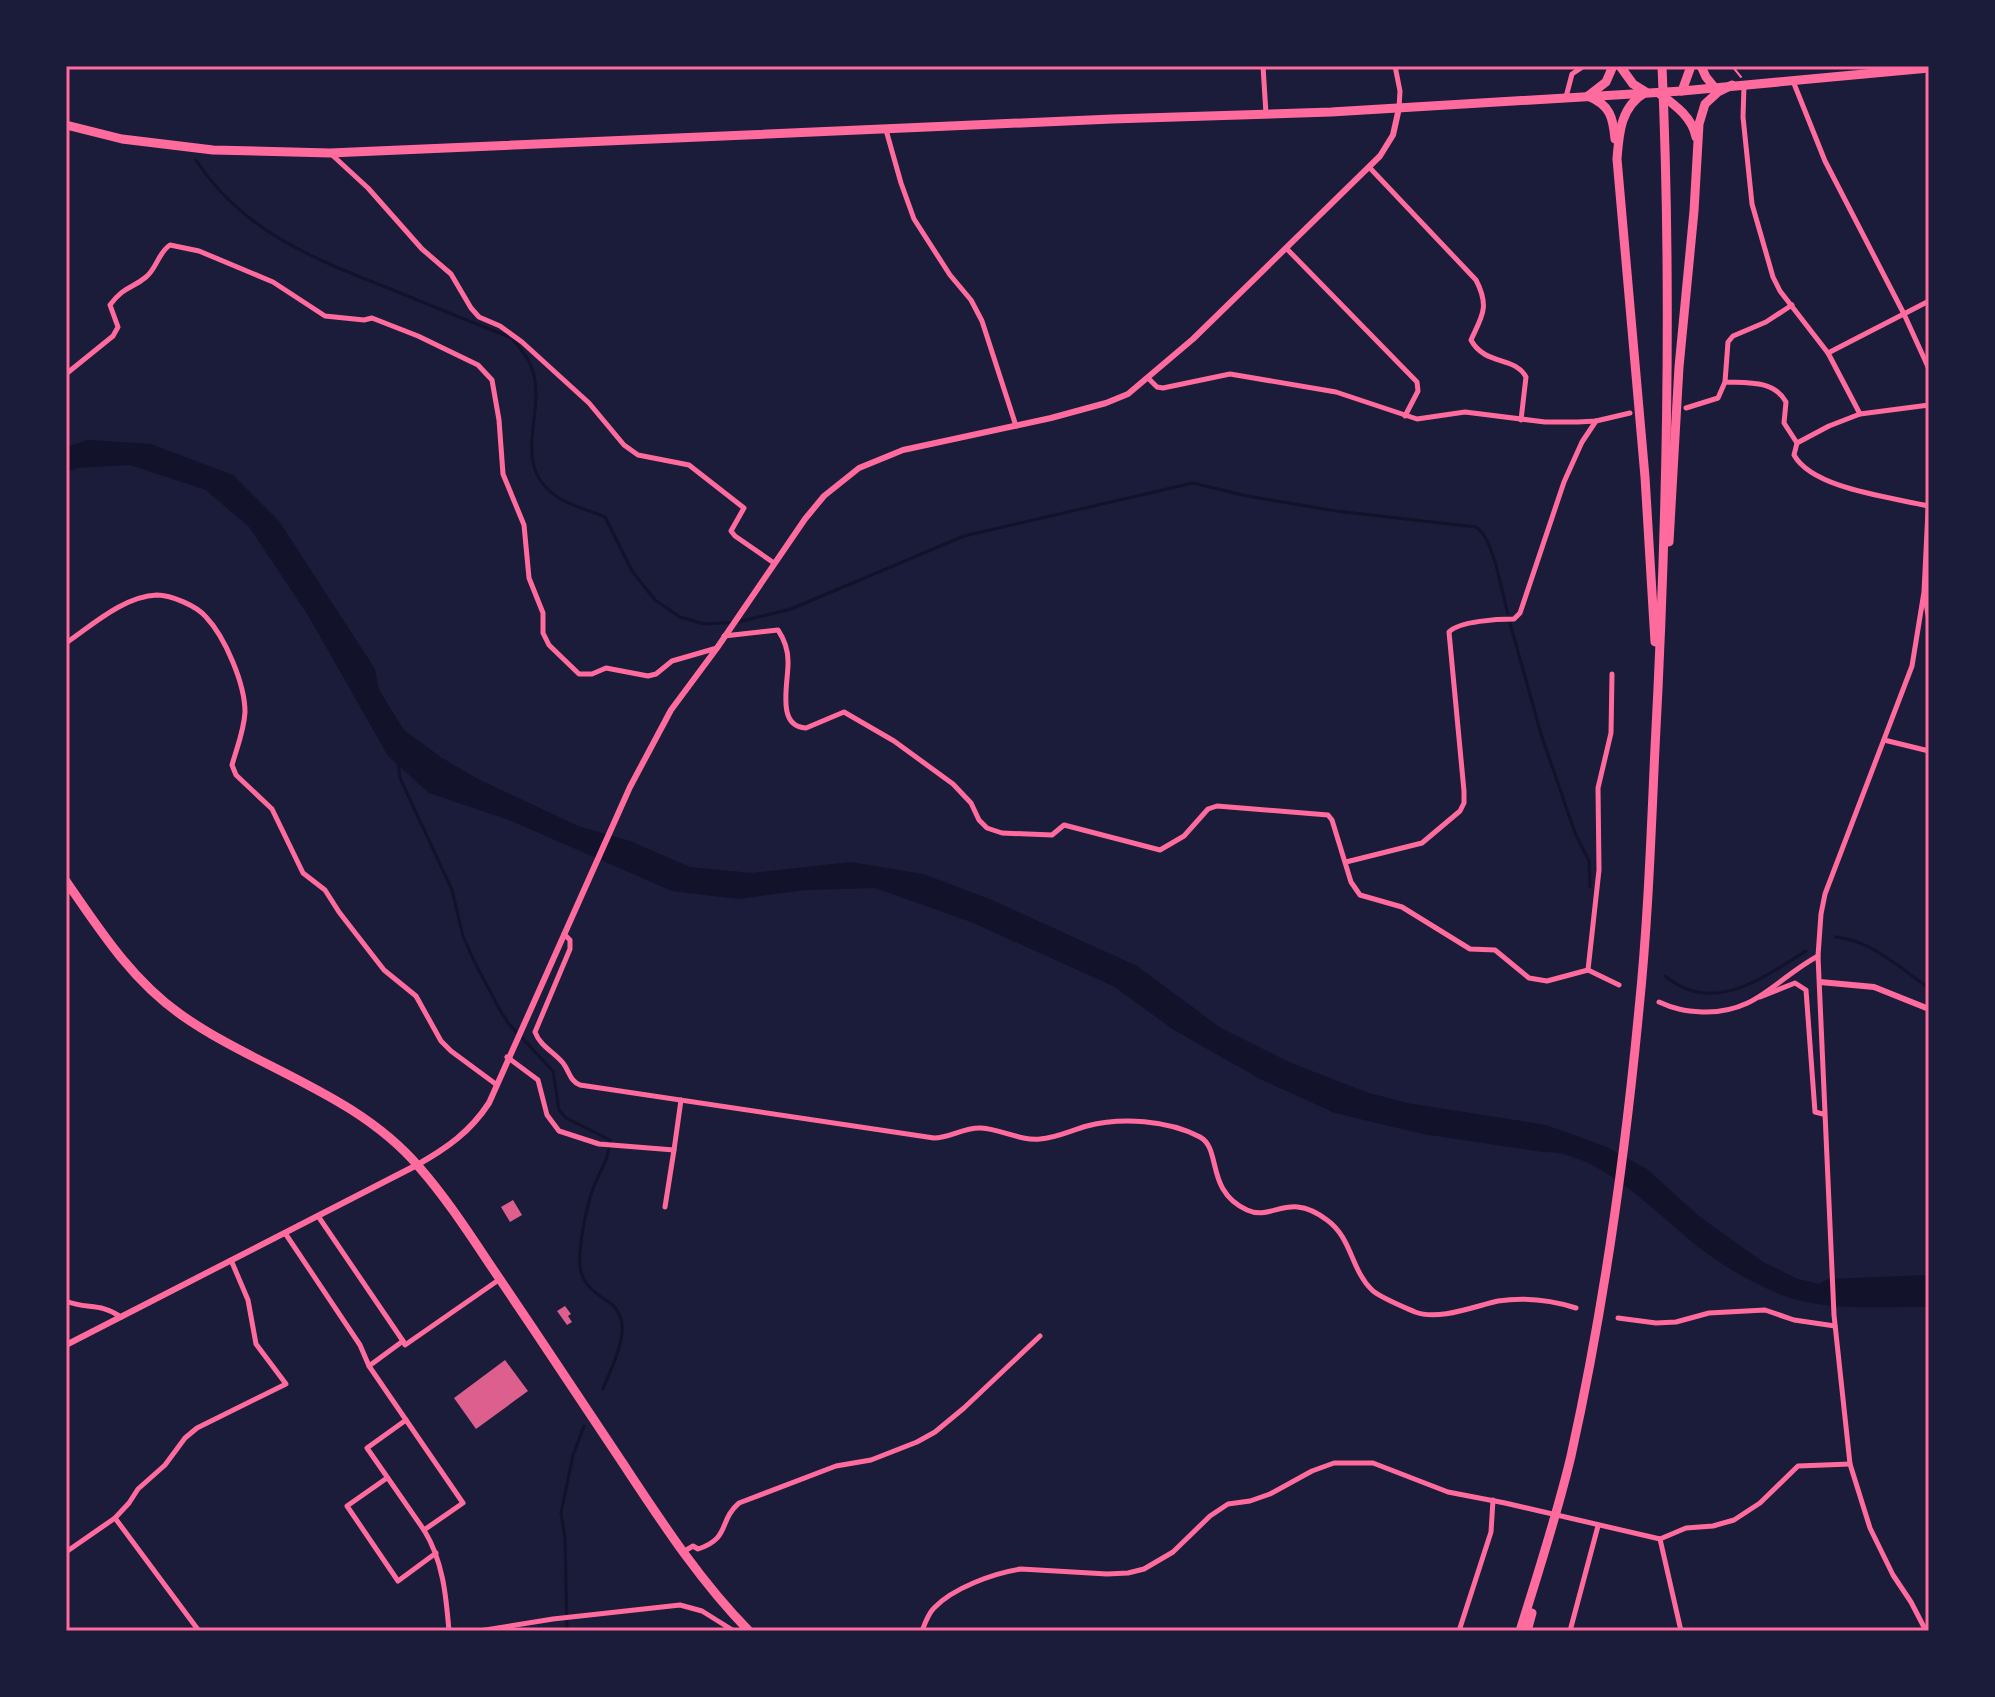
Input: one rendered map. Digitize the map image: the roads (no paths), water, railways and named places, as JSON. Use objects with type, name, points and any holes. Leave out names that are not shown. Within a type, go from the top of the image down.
[{"type":"highway","points":[[1588,96],[1606,82],[1613,66]]},
{"type":"highway","points":[[1620,66],[1633,84],[1646,92]]},
{"type":"highway","points":[[1682,91],[1691,66]]},
{"type":"highway","points":[[1701,66],[1715,88]]},
{"type":"highway","points":[[66,125],[122,139],[213,150],[330,153],[1399,108],[1682,91],[1929,68]]},
{"type":"highway","points":[[1658,697],[1666,368],[1662,70]]},
{"type":"highway","points":[[1527,1631],[1571,1456],[1609,1239],[1627,1112],[1640,1007],[1679,367],[1699,124],[1705,104],[1732,85]]},
{"type":"highway","points":[[1617,159],[1619,135],[1626,113],[1631,104],[1646,92]]},
{"type":"highway","points":[[1657,92],[1689,120],[1697,145]]},
{"type":"highway","points":[[1588,96],[1603,104],[1613,119],[1645,477],[1658,697]]},
{"type":"highway","points":[[66,881],[107,941],[134,973],[177,1012],[333,1100],[378,1130],[417,1165],[500,1279],[682,1553],[749,1631]]},
{"type":"highway","points":[[1517,1631],[1548,1543]]},
{"type":"street","points":[[1263,66],[1266,115]]},
{"type":"street","points":[[66,1345],[417,1165],[471,1129],[489,1103],[612,826],[671,710],[824,496],[859,468],[903,450],[1106,403],[1128,394],[1149,379],[1369,167],[1388,144],[1399,108],[1400,91],[1395,66]]},
{"type":"street","points":[[1566,98],[1572,74],[1584,66]]},
{"type":"street","points":[[1793,81],[1825,161],[1929,369]]},
{"type":"street","points":[[1744,84],[1743,117],[1752,204],[1773,277],[1828,353],[1860,414]]},
{"type":"street","points":[[886,130],[914,219],[950,275],[971,300],[982,321],[1016,426]]},
{"type":"street","points":[[330,153],[379,199],[422,249],[443,265],[479,317],[500,326],[522,342],[589,403],[624,445],[638,455],[689,465],[744,508],[731,531],[774,563]]},
{"type":"street","points":[[1369,167],[1476,280],[1484,314],[1471,340],[1487,358],[1523,371],[1526,377],[1521,420]]},
{"type":"street","points":[[66,374],[113,336],[118,327],[110,305],[120,291],[145,279],[164,248],[170,245],[199,251],[273,282],[325,316],[372,318],[418,336],[478,365],[492,380],[503,474],[524,525],[529,578],[543,613],[543,633],[549,645],[579,674],[592,674],[606,668],[648,676],[656,674],[672,661],[717,648]]},
{"type":"street","points":[[1286,248],[1417,382],[1418,391],[1405,416]]},
{"type":"street","points":[[1828,353],[1929,301]]},
{"type":"street","points":[[1686,408],[1718,398],[1725,382],[1728,342],[1733,336],[1766,322],[1792,305]]},
{"type":"street","points":[[1149,379],[1157,387],[1163,388],[1230,374],[1336,392],[1417,419],[1465,412],[1545,422],[1596,421],[1630,413]]},
{"type":"street","points":[[1725,382],[1761,384],[1776,389],[1786,402],[1784,423],[1797,443],[1794,455],[1808,471],[1844,488],[1928,506]]},
{"type":"street","points":[[1797,443],[1860,414],[1929,405]]},
{"type":"street","points":[[1346,862],[1422,843],[1460,811],[1464,791],[1449,632],[1454,626],[1514,619],[1520,613],[1564,482],[1582,442],[1596,421]]},
{"type":"street","points":[[1926,1631],[1870,1528],[1850,1464],[1831,1273],[1818,956],[1825,894],[1912,666],[1924,592],[1929,490]]},
{"type":"street","points":[[1924,592],[1929,621]]},
{"type":"street","points":[[66,643],[99,617],[145,597],[167,597],[205,615],[233,662],[244,700],[241,738],[232,765],[236,775],[272,809],[303,873],[325,890],[384,970],[416,996],[441,1041],[497,1085]]},
{"type":"street","points":[[724,636],[778,630],[788,656],[786,705],[793,724],[806,728],[844,712],[894,741],[953,784],[971,803],[979,820],[987,828],[1030,836],[1052,835],[1064,825],[1160,850],[1184,836],[1197,825],[1208,809],[1217,806],[1328,815],[1351,882],[1360,895],[1402,907],[1470,949],[1495,950],[1529,978],[1547,981],[1588,970],[1619,985]]},
{"type":"street","points":[[1588,970],[1599,870],[1598,788],[1611,733],[1612,674]]},
{"type":"street","points":[[1884,740],[1929,751]]},
{"type":"street","points":[[564,934],[570,940],[570,949],[536,1026],[537,1039],[563,1063],[573,1081],[580,1085],[934,1138],[973,1128],[1038,1139],[1115,1120],[1163,1126],[1204,1139],[1221,1190],[1249,1211],[1262,1213],[1291,1205],[1306,1208],[1325,1218],[1345,1239],[1363,1278],[1374,1292],[1416,1312],[1429,1316],[1465,1312],[1504,1301],[1547,1299],[1576,1308]]},
{"type":"street","points":[[1659,1002],[1677,1011],[1721,1012],[1749,1004],[1794,969],[1818,956]]},
{"type":"street","points":[[1820,982],[1874,987],[1929,1009]]},
{"type":"street","points":[[1760,997],[1795,983],[1806,990],[1815,1112],[1823,1114]]},
{"type":"street","points":[[508,1056],[538,1080],[551,1123],[559,1131],[599,1144],[674,1150]]},
{"type":"street","points":[[665,1207],[681,1100]]},
{"type":"street","points":[[318,1216],[405,1345],[500,1279]]},
{"type":"street","points":[[285,1233],[360,1345],[369,1366],[463,1503],[424,1530]]},
{"type":"street","points":[[66,1552],[115,1518],[143,1482],[165,1465],[185,1438],[197,1428],[286,1384],[256,1344],[248,1300],[231,1260]]},
{"type":"street","points":[[66,1301],[83,1306],[94,1305],[121,1317]]},
{"type":"street","points":[[1618,1318],[1676,1322],[1709,1313],[1765,1310],[1794,1320],[1835,1326]]},
{"type":"street","points":[[682,1553],[693,1546],[698,1549],[713,1544],[721,1535],[731,1510],[739,1503],[836,1466],[893,1454],[935,1432],[1040,1336]]},
{"type":"street","points":[[369,1366],[403,1341]]},
{"type":"street","points":[[406,1420],[367,1448],[424,1530],[436,1553],[446,1588],[449,1631]]},
{"type":"street","points":[[922,1631],[933,1608],[947,1597],[1008,1571],[1107,1574],[1144,1569],[1173,1552],[1210,1516],[1228,1504],[1270,1494],[1334,1463],[1373,1463],[1448,1492],[1660,1539],[1686,1528],[1713,1526],[1734,1520],[1760,1503],[1798,1466],[1850,1464]]},
{"type":"street","points":[[387,1478],[347,1506],[398,1581],[436,1553]]},
{"type":"street","points":[[1459,1631],[1491,1532],[1493,1500]]},
{"type":"street","points":[[115,1518],[199,1631]]},
{"type":"street","points":[[1570,1631],[1594,1525]]},
{"type":"street","points":[[1660,1539],[1681,1631]]},
{"type":"street","points":[[479,1631],[553,1619],[680,1605],[702,1611],[734,1631]]},
{"type":"waterway","points":[[196,160],[215,186],[237,207],[286,242],[340,269],[512,338],[533,370],[536,391],[532,457],[544,486],[570,504],[605,517],[632,571],[655,600],[680,617],[704,624],[738,622],[791,609],[964,536],[1193,483],[1336,511],[1476,527],[1488,542],[1508,614]]},
{"type":"waterway","points":[[1510,623],[1541,734],[1575,833],[1589,861],[1590,887]]},
{"type":"waterway","points":[[398,762],[400,778],[452,890],[463,936],[500,1010],[508,1023],[553,1071],[559,1110],[566,1118],[610,1140],[607,1158],[588,1204],[580,1254],[581,1272],[586,1282],[618,1311],[622,1322],[620,1344],[603,1389]]},
{"type":"waterway","points":[[1836,937],[1873,949],[1929,988]]},
{"type":"waterway","points":[[1665,976],[1683,988],[1701,993],[1719,993],[1755,981],[1806,951]]},
{"type":"waterway","points":[[567,1631],[565,1538],[561,1513],[573,1455],[584,1426]]}]
